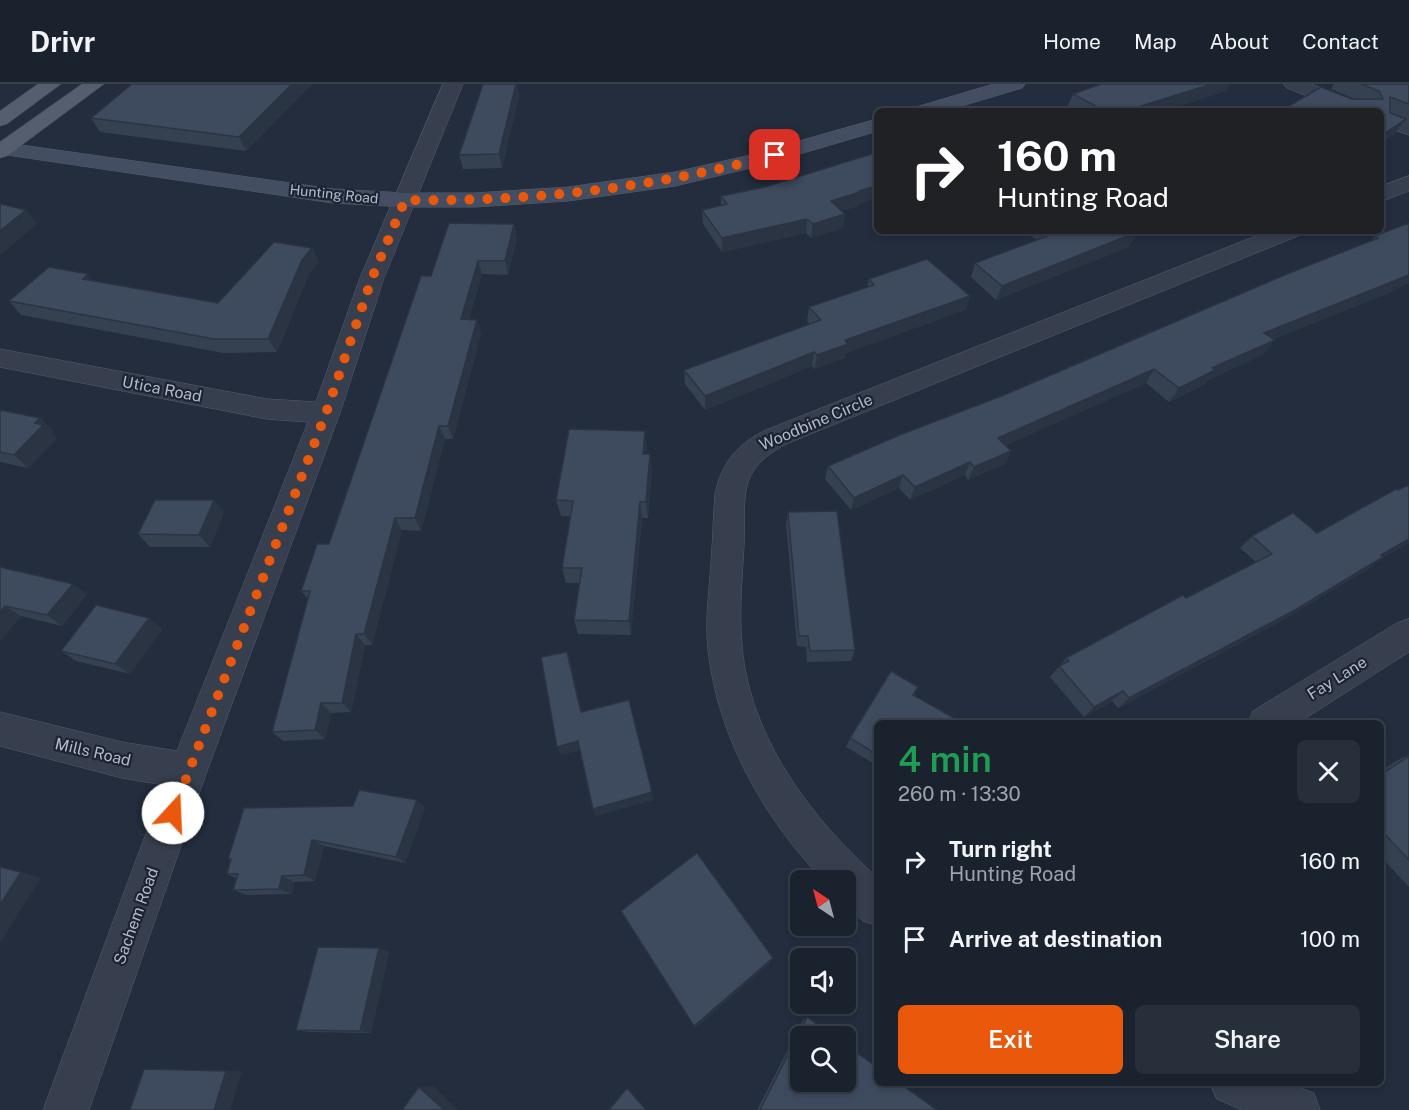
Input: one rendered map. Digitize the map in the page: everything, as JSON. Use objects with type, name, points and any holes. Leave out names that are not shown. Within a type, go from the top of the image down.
[{"type":"main road","points":[[0,120],[51,84]]},
{"type":"main road","points":[[2,150],[94,84]]},
{"type":"main road","points":[[934,108],[1015,84]]},
{"type":"main road","name":"Hunting Road","points":[[2,150],[289,190],[405,200],[517,198],[595,192],[650,184],[751,161],[874,126]]},
{"type":"street","name":"Sachem Road","points":[[66,1110],[188,771],[326,413],[372,278],[453,84]]},
{"type":"street","points":[[1294,84],[1354,108]]},
{"type":"street","points":[[1384,119],[1409,129]]},
{"type":"street","points":[[1384,193],[1409,183]]},
{"type":"street","name":"Woodbine Circle","points":[[874,902],[823,852],[801,826],[765,770],[738,707],[730,678],[724,624],[730,488],[738,466],[753,448],[769,439],[1282,234]]},
{"type":"street","name":"Utica Road","points":[[0,358],[267,409],[326,413]]},
{"type":"street","name":"Fay Lane","points":[[1271,720],[1409,634]]},
{"type":"street","name":"Mills Road","points":[[0,729],[122,760],[188,771]]},
{"type":"street","points":[[1240,1086],[1297,1110]]},
{"type":"building","points":[[132,84],[292,84],[239,137],[91,118]]},
{"type":"building","points":[[483,84],[516,84],[499,154],[459,155]]},
{"type":"building","points":[[1101,84],[1212,84],[1135,108],[1099,108],[1073,94]]},
{"type":"building","points":[[1361,84],[1409,84],[1409,104],[1390,97],[1390,113],[1406,119],[1384,134],[1384,108],[1286,108],[1321,87],[1352,99],[1383,99],[1379,91]]},
{"type":"building","points":[[874,153],[874,186],[831,201],[845,214],[813,224],[807,219],[722,238],[702,210],[727,204],[721,196],[765,187]]},
{"type":"building","points":[[0,204],[26,210],[0,231]]},
{"type":"building","points":[[449,223],[514,224],[505,261],[478,261],[461,319],[477,320],[448,426],[439,426],[415,518],[395,518],[364,634],[356,634],[342,703],[321,703],[315,730],[272,732],[310,591],[301,591],[317,544],[329,544],[421,276],[431,276]]},
{"type":"building","points":[[1409,223],[1409,275],[1264,333],[1275,340],[1212,368],[1215,370],[1179,388],[1154,369],[998,438],[1011,451],[974,467],[970,462],[915,487],[903,475],[854,498],[828,466],[902,434],[1004,395],[1287,274],[1378,238],[1375,236]]},
{"type":"building","points":[[1053,234],[1132,234],[1002,286],[975,263]]},
{"type":"building","points":[[274,242],[312,248],[302,260],[268,339],[214,339],[9,301],[49,267],[88,274],[83,279],[218,303]]},
{"type":"building","points":[[927,259],[970,296],[845,340],[848,344],[817,355],[814,352],[705,396],[684,370],[821,320],[809,307],[874,285],[869,279]]},
{"type":"building","points":[[0,410],[40,418],[35,423],[43,425],[14,455],[0,452]]},
{"type":"building","points":[[569,429],[645,431],[643,454],[650,454],[646,502],[640,502],[629,621],[574,620],[582,568],[562,568],[573,501],[556,500]]},
{"type":"building","points":[[1409,485],[1409,539],[1295,610],[1129,698],[1123,691],[1094,707],[1059,666],[1069,661],[1066,658],[1183,595],[1186,598],[1272,554],[1252,536],[1293,513],[1317,533],[1396,489]]},
{"type":"building","points":[[155,500],[214,500],[199,535],[138,534]]},
{"type":"building","points":[[837,511],[855,650],[810,651],[808,636],[799,636],[788,512]]},
{"type":"building","points":[[0,567],[73,584],[47,615],[5,606],[0,612]]},
{"type":"building","points":[[96,605],[149,618],[115,664],[61,651]]},
{"type":"building","points":[[567,652],[581,712],[629,700],[652,792],[593,809],[578,741],[557,747],[541,657]]},
{"type":"building","points":[[891,671],[918,687],[913,695],[958,720],[874,720],[874,753],[850,738]]},
{"type":"building","points":[[1409,756],[1409,860],[1384,833],[1384,773]]},
{"type":"building","points":[[359,790],[417,800],[396,857],[312,840],[304,875],[282,876],[279,889],[233,890],[238,874],[227,874],[231,859],[228,859],[244,808],[353,806]]},
{"type":"building","points":[[697,853],[773,958],[694,1026],[621,911]]},
{"type":"building","points":[[0,867],[21,872],[0,905]]},
{"type":"building","points":[[318,947],[379,948],[360,1031],[296,1030]]},
{"type":"building","points":[[807,1017],[820,1026],[802,1026]]},
{"type":"building","points":[[790,1051],[790,1092],[856,1092],[856,1052],[874,1065],[874,1086],[903,1086],[937,1110],[760,1110]]},
{"type":"building","points":[[144,1069],[226,1071],[214,1110],[130,1110]]},
{"type":"building","points":[[419,1087],[444,1110],[402,1110]]},
{"type":"building","points":[[627,1088],[646,1110],[609,1110]]},
{"type":"route","points":[[173,813],[326,413],[372,278],[405,200],[491,200],[595,192],[675,179],[775,155]]}]
